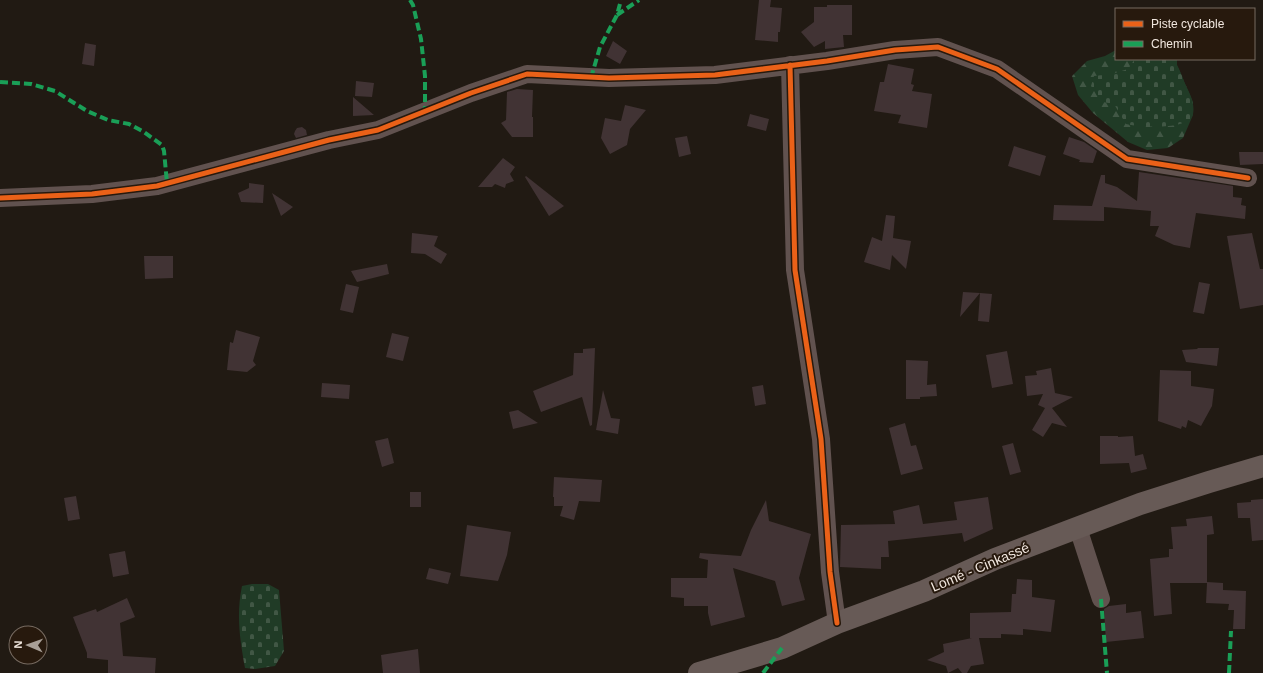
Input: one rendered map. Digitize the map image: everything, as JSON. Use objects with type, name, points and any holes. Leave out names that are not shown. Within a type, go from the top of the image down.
[{"type":"highway","name":"Lomé - Cinkassé","points":[[699,673],[782,648],[837,623],[924,591],[995,559],[1140,504],[1263,466]]},
{"type":"street","points":[[0,198],[92,194],[157,186],[329,140],[378,130],[471,93],[527,74],[591,78],[645,78],[715,75],[894,50],[938,47],[997,69],[1126,159],[1248,178]]},
{"type":"street","points":[[790,65],[795,270],[821,439],[830,572],[837,623]]},
{"type":"street","points":[[1078,528],[1101,599]]},
{"type":"green space","points":[[1115,51],[1115,60],[1177,60],[1177,65],[1193,102],[1193,115],[1183,138],[1168,148],[1147,150],[1128,142],[1093,113],[1078,95],[1072,76],[1087,61],[1105,56]]},
{"type":"green space","points":[[1134,60],[1174,60],[1193,102],[1193,114],[1190,119],[1183,123],[1152,127],[1126,124],[1114,104],[1103,102],[1091,86],[1094,76],[1112,74],[1128,69]]},
{"type":"green space","points":[[252,584],[268,584],[279,590],[284,651],[275,666],[255,669],[245,668],[240,637],[239,607],[242,586]]},
{"type":"building","points":[[759,0],[771,0],[770,7],[782,8],[778,42],[755,40]]},
{"type":"building","points":[[827,5],[852,5],[852,35],[843,35],[844,47],[825,49],[825,41],[814,47],[801,32],[814,22],[814,7],[827,7]]},
{"type":"building","points":[[613,41],[627,51],[620,64],[606,56]]},
{"type":"building","points":[[85,43],[96,45],[94,66],[82,64]]},
{"type":"building","points":[[888,64],[914,69],[911,84],[914,85],[912,91],[932,94],[927,128],[898,123],[901,115],[874,111],[880,82],[884,82]]},
{"type":"building","points":[[356,81],[374,83],[372,97],[355,96]]},
{"type":"building","points":[[517,89],[533,90],[533,137],[512,137],[501,123],[506,120],[507,92]]},
{"type":"building","points":[[353,97],[374,115],[353,116]]},
{"type":"building","points":[[625,105],[646,110],[630,129],[627,145],[610,154],[601,138],[605,118],[621,121]]},
{"type":"building","points":[[750,114],[769,119],[766,131],[747,126]]},
{"type":"building","points":[[302,127],[306,130],[307,135],[296,138],[294,134],[295,131],[297,128]]},
{"type":"building","points":[[687,136],[691,154],[679,157],[675,138]]},
{"type":"building","points":[[1069,137],[1084,142],[1097,151],[1093,163],[1079,162],[1080,160],[1063,154]]},
{"type":"building","points":[[1014,146],[1046,156],[1040,176],[1008,166]]},
{"type":"building","points":[[1239,152],[1263,152],[1263,164],[1240,165]]},
{"type":"building","points":[[503,158],[515,167],[510,174],[514,181],[506,184],[505,188],[495,184],[492,187],[478,187]]},
{"type":"building","points":[[1139,172],[1233,186],[1233,197],[1242,198],[1241,205],[1246,206],[1245,219],[1196,213],[1190,248],[1174,245],[1155,236],[1159,226],[1150,226],[1151,211],[1104,207],[1104,221],[1053,220],[1054,205],[1092,206],[1101,175],[1105,175],[1105,183],[1117,187],[1137,201]]},
{"type":"building","points":[[526,176],[564,206],[549,216],[525,177]]},
{"type":"building","points":[[249,183],[264,185],[263,203],[241,202],[238,193],[249,188]]},
{"type":"building","points":[[272,193],[293,207],[281,216]]},
{"type":"building","points":[[886,215],[895,216],[893,238],[911,241],[906,269],[892,255],[890,270],[864,262],[872,237],[882,241]]},
{"type":"building","points":[[412,233],[438,236],[434,246],[447,254],[441,264],[425,254],[411,253]]},
{"type":"building","points":[[1252,233],[1260,269],[1263,269],[1263,305],[1240,309],[1227,236]]},
{"type":"building","points":[[144,256],[173,256],[173,278],[145,279]]},
{"type":"building","points":[[387,264],[389,274],[357,282],[351,271]]},
{"type":"building","points":[[1199,282],[1210,284],[1204,314],[1193,312]]},
{"type":"building","points":[[346,284],[359,287],[353,313],[340,310]]},
{"type":"building","points":[[963,292],[980,293],[960,317]]},
{"type":"building","points":[[980,293],[992,294],[989,322],[978,321]]},
{"type":"building","points":[[236,330],[260,337],[253,361],[256,365],[247,372],[227,370],[230,342],[233,343]]},
{"type":"building","points":[[392,333],[409,337],[403,361],[386,357]]},
{"type":"building","points":[[595,348],[592,425],[590,426],[582,397],[541,412],[533,391],[573,375],[574,353],[583,353],[583,349]]},
{"type":"building","points":[[1219,348],[1217,366],[1186,362],[1182,350]]},
{"type":"building","points":[[1007,351],[1013,384],[992,388],[986,355]]},
{"type":"building","points":[[906,360],[928,361],[927,385],[936,384],[937,396],[920,397],[920,399],[906,399]]},
{"type":"building","points":[[1051,368],[1055,393],[1073,397],[1052,408],[1067,427],[1052,423],[1043,437],[1032,430],[1045,408],[1038,405],[1043,394],[1027,396],[1025,376],[1037,375],[1036,371]]},
{"type":"building","points":[[1160,370],[1191,371],[1191,386],[1214,389],[1212,406],[1201,426],[1188,420],[1186,428],[1182,426],[1181,429],[1158,421]]},
{"type":"building","points":[[322,383],[350,385],[349,399],[321,397]]},
{"type":"building","points":[[763,385],[766,404],[755,406],[752,387]]},
{"type":"building","points":[[603,390],[611,418],[620,419],[618,434],[596,430]]},
{"type":"building","points":[[518,410],[538,423],[513,429],[509,412]]},
{"type":"building","points":[[905,423],[911,446],[916,445],[923,469],[901,475],[889,428]]},
{"type":"building","points":[[1100,436],[1133,436],[1135,456],[1143,454],[1147,469],[1131,473],[1129,463],[1100,464]]},
{"type":"building","points":[[388,438],[394,463],[382,467],[375,441]]},
{"type":"building","points":[[1013,443],[1021,472],[1010,475],[1002,446]]},
{"type":"building","points":[[554,477],[602,480],[600,502],[579,501],[574,520],[560,516],[563,506],[554,506]]},
{"type":"building","points":[[410,492],[421,492],[421,507],[410,507]]},
{"type":"building","points":[[76,496],[80,519],[68,521],[64,498]]},
{"type":"building","points":[[988,497],[993,529],[964,542],[962,533],[888,541],[889,557],[881,557],[881,569],[840,567],[841,525],[895,524],[893,511],[919,505],[923,524],[957,520],[954,502]]},
{"type":"building","points":[[1263,499],[1263,540],[1252,541],[1250,518],[1238,518],[1237,503]]},
{"type":"building","points":[[766,500],[769,521],[811,534],[799,578],[805,600],[782,606],[775,581],[733,568],[745,617],[711,626],[708,606],[684,606],[684,598],[671,597],[671,578],[707,578],[708,560],[699,558],[700,553],[741,556],[751,530]]},
{"type":"building","points":[[1212,516],[1214,534],[1207,535],[1207,582],[1223,583],[1223,590],[1246,591],[1245,629],[1233,629],[1234,610],[1228,610],[1229,604],[1206,603],[1207,583],[1170,583],[1172,614],[1154,616],[1150,559],[1169,557],[1169,549],[1173,549],[1171,527],[1187,526],[1186,519]]},
{"type":"building","points":[[467,525],[511,532],[507,555],[498,581],[460,576]]},
{"type":"building","points":[[125,551],[129,574],[113,577],[109,554]]},
{"type":"building","points":[[429,568],[451,573],[448,584],[426,579]]},
{"type":"building","points":[[1017,579],[1032,580],[1032,597],[1055,600],[1051,632],[1023,629],[1023,635],[1001,634],[1001,638],[979,638],[984,664],[971,666],[967,673],[962,673],[958,668],[948,673],[946,666],[927,660],[944,652],[943,644],[972,638],[970,638],[970,613],[1011,612],[1012,594],[1016,594]]},
{"type":"building","points":[[127,598],[135,617],[120,623],[123,656],[156,658],[155,673],[108,673],[108,660],[87,658],[87,653],[73,617],[96,609],[97,612]]},
{"type":"building","points":[[1126,604],[1126,613],[1141,611],[1144,638],[1106,642],[1104,609],[1109,606]]},
{"type":"building","points":[[418,649],[420,673],[383,673],[381,655]]},
{"type":"marked path","points":[[410,0],[413,5],[421,39],[425,76],[425,112]]},
{"type":"marked path","points":[[591,78],[600,47],[617,15],[621,0]]},
{"type":"marked path","points":[[617,15],[639,0]]},
{"type":"marked path","points":[[0,82],[31,84],[55,91],[87,111],[108,120],[129,124],[144,132],[162,145],[164,151],[167,183]]},
{"type":"marked path","points":[[1101,599],[1107,673]]},
{"type":"marked path","points":[[1229,673],[1231,631]]},
{"type":"marked path","points":[[763,673],[782,648]]},
{"type":"cycle path","points":[[0,198],[92,194],[157,186],[329,140],[378,130],[471,93],[527,74],[609,78],[715,75],[827,61],[895,50],[938,47],[997,69],[1127,159],[1248,178]]},
{"type":"cycle path","points":[[790,65],[795,270],[821,439],[830,572],[837,623]]}]
